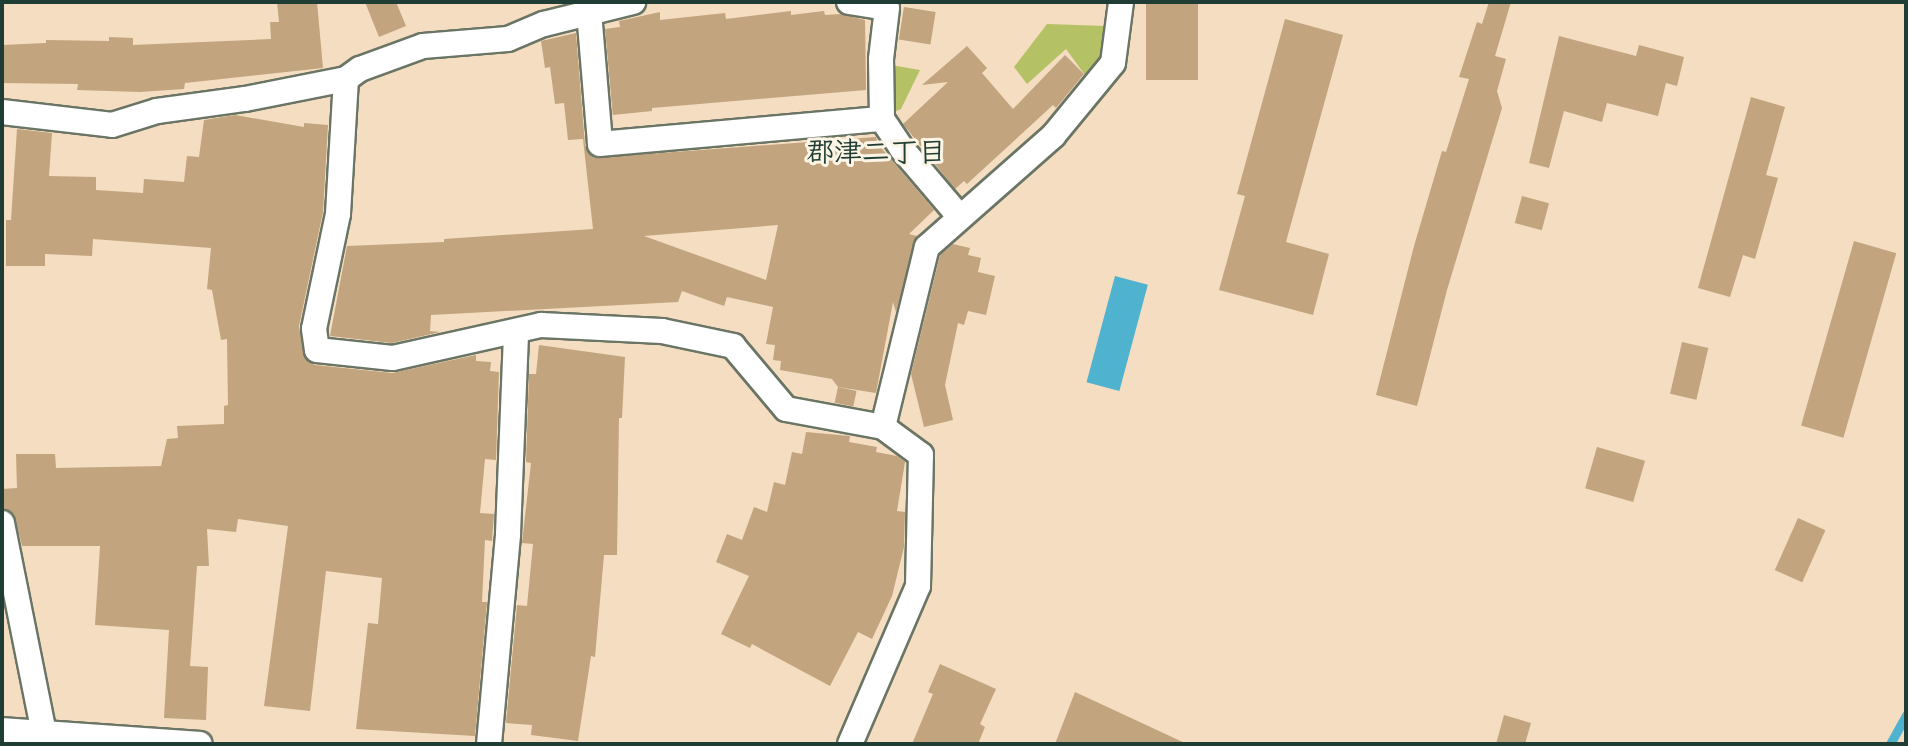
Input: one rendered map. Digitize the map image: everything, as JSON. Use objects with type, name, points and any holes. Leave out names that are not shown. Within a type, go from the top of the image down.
[{"type":"street","points":[[2,112],[112,125],[157,111],[346,79],[360,69],[423,46],[508,39],[544,24],[633,2]]},
{"type":"street","points":[[849,2],[887,8],[881,59],[882,119],[902,149],[959,216]]},
{"type":"street","points":[[883,427],[927,247],[1053,136],[1113,63],[1121,2]]},
{"type":"street","points":[[589,12],[600,144],[882,119]]},
{"type":"street","points":[[346,79],[338,214],[314,329],[317,350],[393,358],[541,325],[662,331],[733,346],[786,409],[883,427],[921,455],[918,586],[850,744]]},
{"type":"street","points":[[489,744],[508,534],[516,333]]},
{"type":"street","points":[[2,523],[46,738]]},
{"type":"street","points":[[2,730],[46,738],[200,744]]},
{"type":"green space","points":[[1047,24],[1106,26],[1102,54],[1085,75],[1066,49],[1027,84],[1014,67]]},
{"type":"green space","points":[[885,64],[920,70],[901,109],[887,115]]},
{"type":"water","points":[[1115,276],[1148,285],[1119,391],[1087,382]]},
{"type":"building","points":[[277,2],[317,2],[323,68],[185,83],[184,89],[140,92],[77,90],[78,84],[2,83],[2,45],[46,43],[46,40],[109,41],[109,37],[133,38],[133,45],[271,39],[270,22],[279,22]]},
{"type":"building","points":[[365,2],[396,2],[406,26],[379,37]]},
{"type":"building","points":[[1146,2],[1198,2],[1198,80],[1146,80]]},
{"type":"building","points":[[1489,2],[1511,2],[1495,56],[1506,59],[1497,91],[1502,108],[1447,290],[1417,406],[1376,395],[1414,246],[1442,151],[1446,152],[1469,79],[1459,77],[1477,22],[1482,24]]},
{"type":"building","points":[[904,7],[936,12],[930,45],[899,40]]},
{"type":"building","points":[[791,11],[791,15],[824,11],[825,15],[840,14],[865,20],[866,90],[652,108],[652,111],[613,115],[614,128],[605,29],[620,27],[619,21],[660,12],[660,20],[725,13],[726,19]]},
{"type":"building","points":[[1285,19],[1343,35],[1286,242],[1329,254],[1313,315],[1219,290],[1245,196],[1237,194]]},
{"type":"building","points":[[576,33],[585,145],[594,158],[876,137],[878,144],[934,210],[909,234],[917,236],[896,312],[893,302],[876,393],[838,387],[832,379],[780,370],[781,361],[773,360],[775,345],[766,344],[773,307],[727,297],[724,306],[682,291],[678,302],[431,315],[430,331],[440,332],[392,343],[330,336],[347,246],[444,242],[444,239],[593,229],[583,139],[568,140],[564,103],[555,104],[550,67],[545,68],[541,41]],"holes":[[[778,225],[766,280],[644,236]]]},
{"type":"building","points":[[1559,36],[1636,56],[1639,45],[1684,57],[1677,86],[1666,83],[1658,116],[1607,103],[1602,122],[1564,111],[1549,168],[1529,163]]},
{"type":"building","points":[[967,46],[987,68],[982,73],[1013,109],[1065,55],[1084,74],[1056,108],[1053,105],[967,184],[964,181],[955,189],[903,124],[948,82],[922,85]]},
{"type":"building","points":[[1751,97],[1785,107],[1766,175],[1778,178],[1755,259],[1743,255],[1730,297],[1698,288]]},
{"type":"building","points":[[235,115],[304,127],[304,123],[328,125],[323,212],[299,326],[305,359],[315,365],[392,373],[476,355],[476,361],[491,362],[490,371],[499,372],[496,460],[485,459],[480,513],[494,514],[492,541],[485,540],[482,602],[487,602],[475,736],[356,729],[368,623],[378,624],[382,578],[326,571],[310,711],[264,706],[288,526],[238,519],[236,532],[207,529],[209,566],[197,566],[190,666],[208,667],[206,720],[164,718],[169,630],[95,625],[100,546],[22,546],[14,514],[2,508],[2,489],[17,488],[16,454],[55,454],[56,468],[161,466],[167,439],[178,438],[177,426],[224,424],[224,406],[228,405],[227,339],[221,340],[212,290],[207,289],[211,248],[93,239],[92,256],[45,254],[45,266],[6,266],[6,220],[11,220],[17,129],[52,133],[49,176],[96,177],[96,190],[143,193],[144,179],[184,182],[187,156],[199,157],[204,120]]},
{"type":"building","points":[[1522,196],[1549,203],[1542,230],[1515,223]]},
{"type":"building","points":[[1854,241],[1896,253],[1843,438],[1801,426]]},
{"type":"building","points":[[953,244],[970,248],[968,255],[981,258],[978,272],[995,276],[986,315],[968,311],[964,325],[958,323],[945,385],[953,420],[924,427],[911,374],[940,255]]},
{"type":"building","points":[[1682,342],[1708,348],[1696,400],[1670,394]]},
{"type":"building","points":[[539,345],[625,357],[622,418],[619,418],[617,555],[604,555],[595,657],[591,656],[578,741],[531,735],[532,725],[506,723],[517,605],[527,606],[533,544],[522,543],[531,463],[526,462],[529,374],[536,374]]},
{"type":"building","points":[[838,387],[857,391],[853,407],[835,403]]},
{"type":"building","points":[[806,432],[850,436],[849,442],[877,447],[876,452],[897,456],[905,462],[897,511],[905,512],[904,547],[892,596],[872,639],[858,632],[830,686],[752,644],[750,648],[721,634],[749,576],[716,562],[727,534],[742,540],[754,507],[767,512],[774,482],[785,485],[792,452],[802,454]]},
{"type":"building","points":[[1597,447],[1645,461],[1633,502],[1585,488]]},
{"type":"building","points":[[1798,518],[1825,530],[1802,582],[1775,570]]},
{"type":"building","points":[[940,664],[996,689],[980,724],[985,727],[978,744],[912,744],[933,694],[928,692]]},
{"type":"building","points":[[1075,692],[1187,744],[1055,744]]},
{"type":"building","points":[[1504,715],[1531,723],[1525,744],[1496,744]]},
{"type":"waterway","points":[[1890,744],[1906,715]]},
{"type":"district","name":"郡津二丁目","points":[[876,154]]}]
